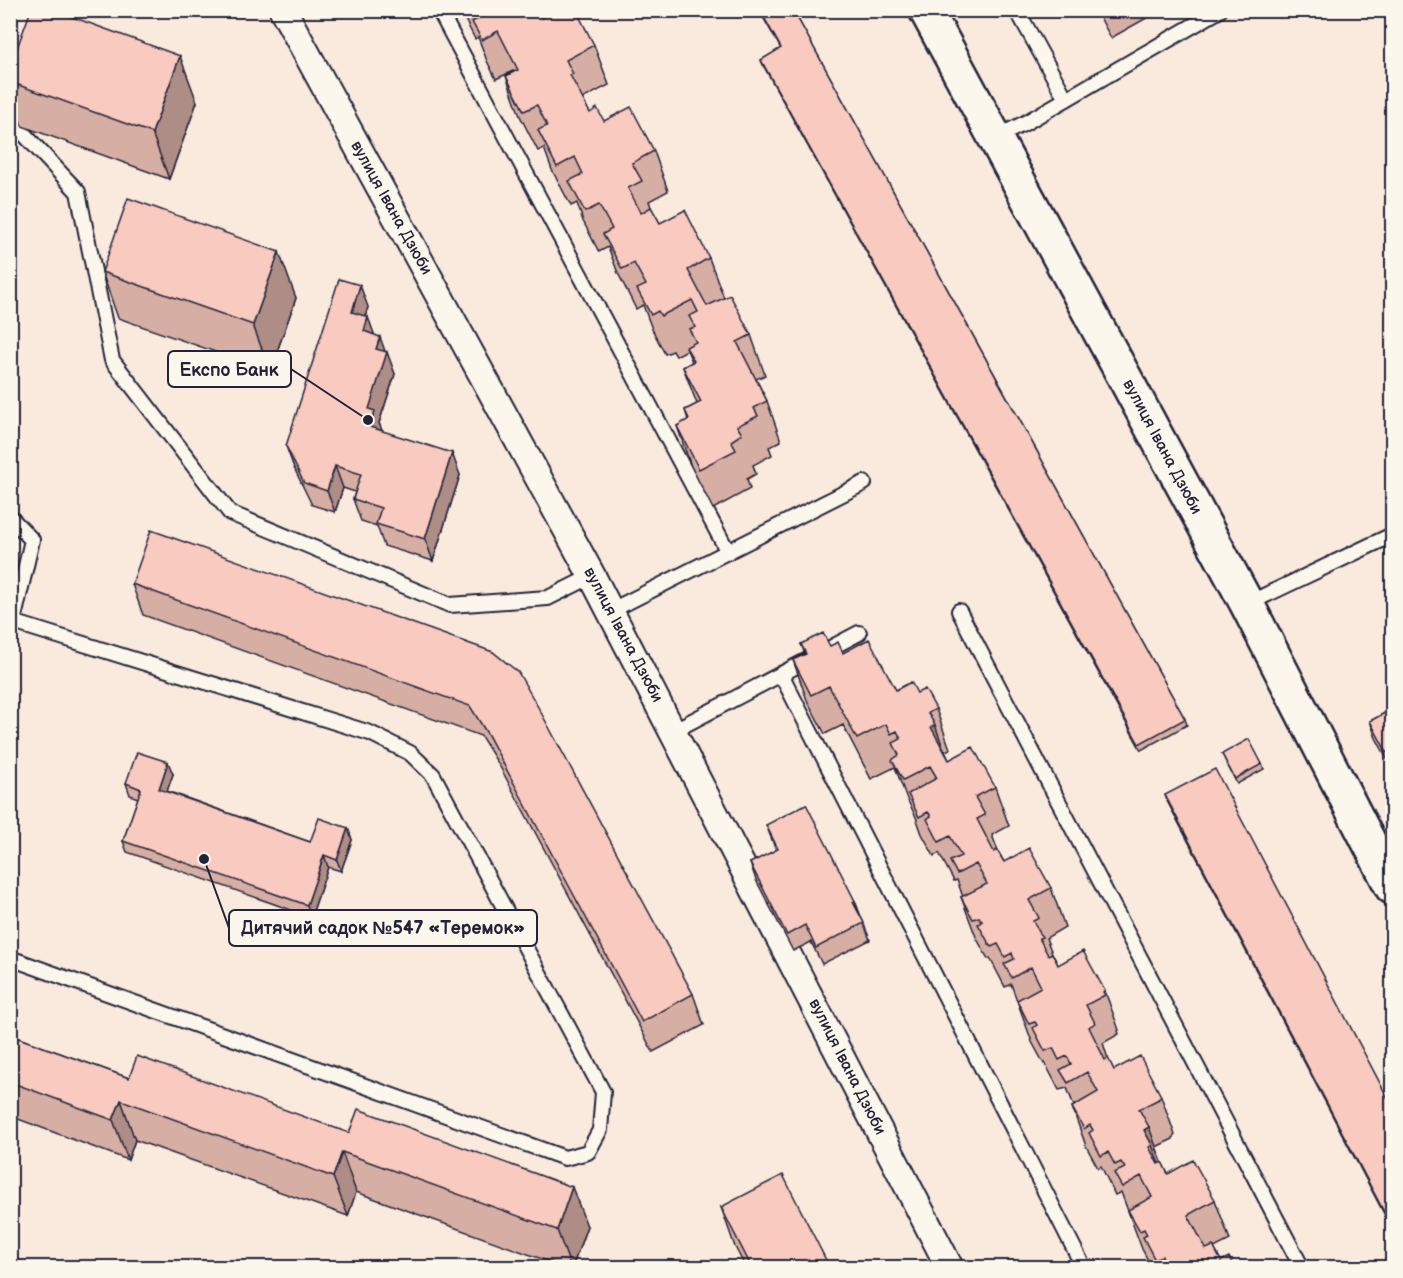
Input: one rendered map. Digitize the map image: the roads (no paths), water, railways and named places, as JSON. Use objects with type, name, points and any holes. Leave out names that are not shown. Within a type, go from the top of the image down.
[{"type":"main road","name":"вулиця Івана Дзюби","points":[[926,10],[1247,604],[1392,887]]},
{"type":"street","name":"вулиця Івана Дзюби","points":[[283,10],[592,576],[950,1268]]},
{"type":"lane","points":[[440,10],[728,552]]},
{"type":"lane","points":[[1017,10],[1066,99]]},
{"type":"lane","points":[[995,138],[1220,10]]},
{"type":"lane","points":[[10,119],[78,192],[112,360],[230,513],[450,605],[548,598],[592,576]]},
{"type":"lane","points":[[610,611],[864,483]]},
{"type":"lane","points":[[10,517],[32,540],[12,625],[370,733],[410,753],[433,775],[603,1092],[600,1130],[588,1152],[565,1158],[10,958]]},
{"type":"lane","points":[[1247,604],[1392,535]]},
{"type":"lane","points":[[959,611],[1302,1268]]},
{"type":"lane","points":[[674,731],[859,633]]},
{"type":"lane","points":[[781,674],[1084,1268]]},
{"type":"place","name":"Експо Банк","points":[[368,420]]},
{"type":"place","name":"Дитячий садок №547 «Теремок»","points":[[204,859]]}]
